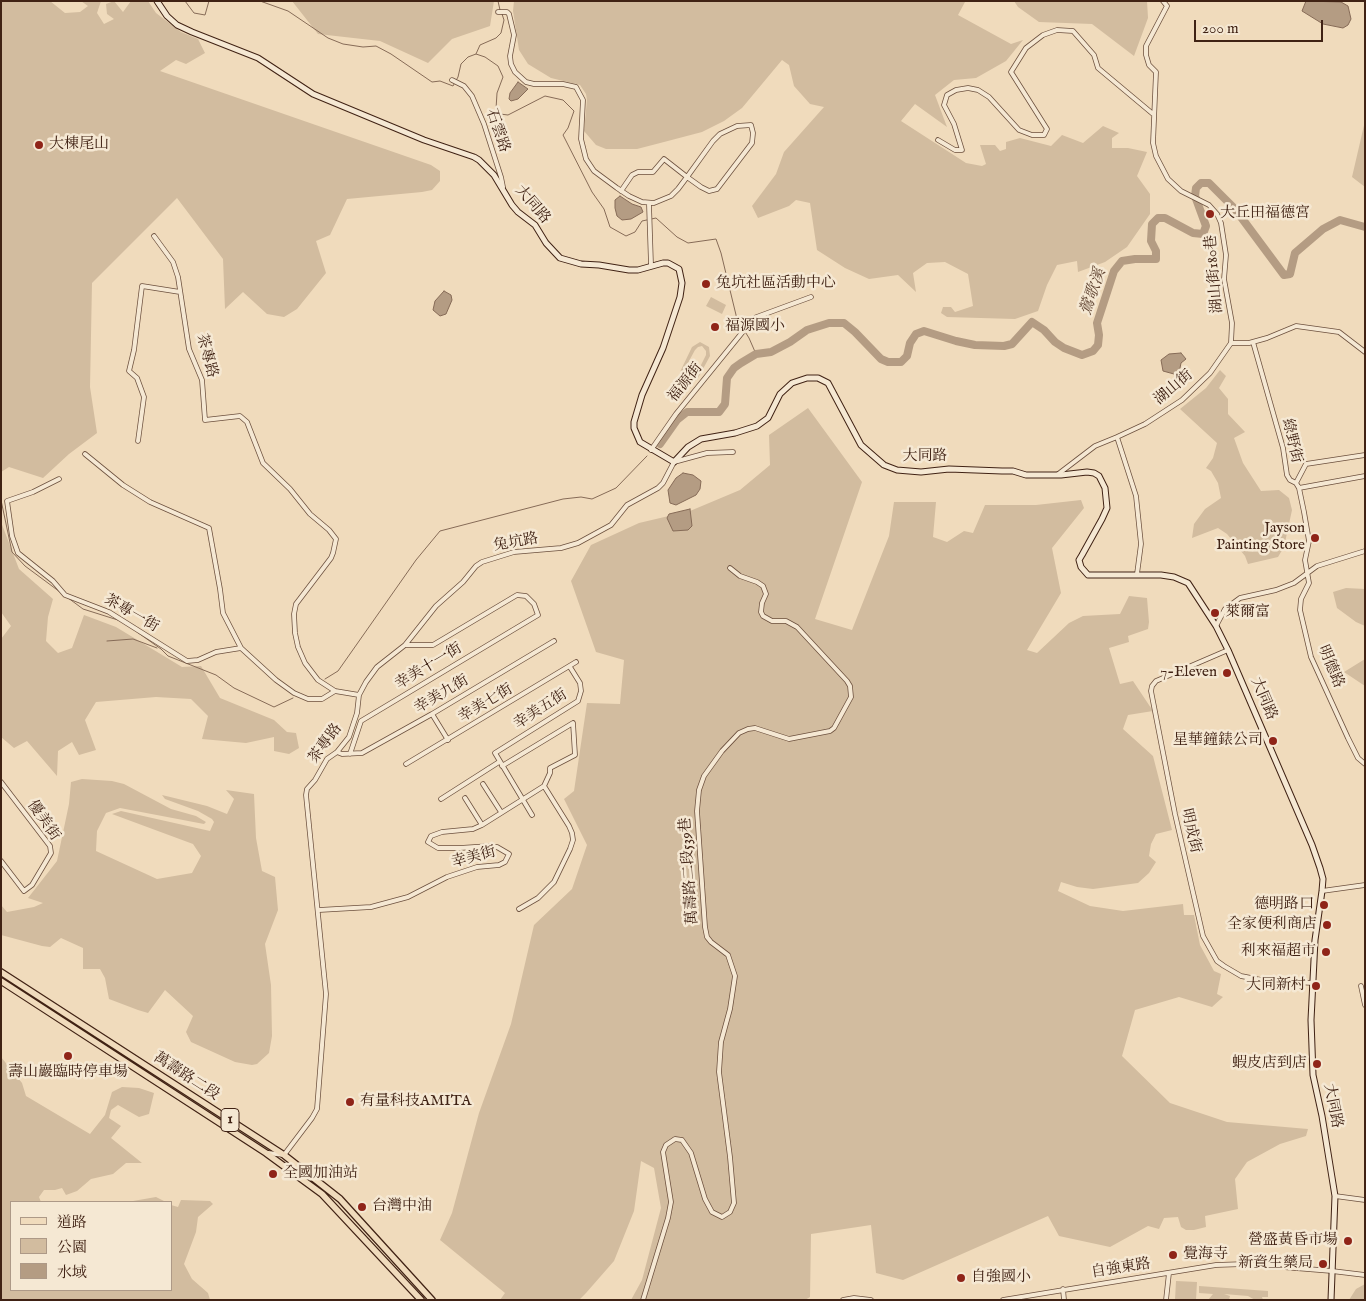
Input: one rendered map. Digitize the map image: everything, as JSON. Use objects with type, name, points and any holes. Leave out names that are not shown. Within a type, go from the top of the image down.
[{"type":"main road","name":"萬壽路二段","points":[[1,972],[284,1155],[340,1199],[432,1300]]},
{"type":"main road","name":"萬壽路二段","points":[[1,981],[266,1153],[322,1194],[421,1300]]},
{"type":"street","name":"大同路","points":[[157,1],[167,16],[177,24],[192,32],[258,58],[313,94],[424,140],[474,157],[494,175],[518,212],[535,225],[546,243],[560,258],[582,264],[629,270],[638,270],[663,263],[679,269],[682,282],[680,298],[663,348],[637,409],[634,428],[640,442],[674,462],[688,447],[701,439],[735,433],[757,426],[768,418],[780,394],[792,383],[807,378],[818,378],[828,383],[861,445],[884,465],[897,470],[921,472],[949,469],[1013,471],[1026,475],[1087,472],[1098,476],[1105,488],[1107,508],[1080,560],[1084,571],[1094,575],[1137,574],[1174,577],[1188,582],[1216,626],[1228,650],[1312,845],[1323,879],[1315,940],[1311,1020],[1314,1076],[1334,1196],[1331,1300]]},
{"type":"street","name":"湖山街180巷","points":[[1164,1],[1166,6],[1146,46],[1149,65],[1156,72],[1154,114],[1156,156],[1168,179],[1181,191],[1209,205],[1217,214],[1224,234],[1226,255],[1224,279],[1232,323],[1231,344]]},
{"type":"street","points":[[498,12],[507,12],[509,14],[514,35],[510,56],[515,72],[526,82],[572,85],[580,92],[583,100],[581,139],[586,159],[594,171],[621,191],[642,202],[649,204],[663,201],[671,196],[687,177],[720,134],[737,126],[751,125],[753,133],[752,143],[717,189],[705,190],[687,177],[664,159],[653,172],[638,172],[632,175],[621,191]]},
{"type":"street","points":[[938,140],[956,150],[962,150],[954,124],[944,105],[947,95],[956,90],[968,88],[978,90],[990,97],[1019,130],[1038,136],[1044,135],[1047,129],[1011,72],[1026,48],[1043,35],[1057,30],[1073,31],[1094,55],[1098,68],[1154,114]]},
{"type":"street","name":"石雲路","points":[[452,80],[470,91],[484,124],[504,191]]},
{"type":"street","points":[[649,204],[651,265]]},
{"type":"street","name":"茶專路","points":[[154,236],[173,262],[185,314],[190,349],[202,380],[205,420],[240,416],[247,422],[263,463],[336,539],[333,553],[296,604],[294,614],[298,647],[305,663],[318,680],[335,691],[359,695],[354,725],[349,737],[337,752],[327,759],[315,780],[307,789],[306,795],[326,994],[317,1109],[284,1155]]},
{"type":"street","points":[[138,441],[144,397],[137,378],[129,371],[134,350],[142,286],[180,292]]},
{"type":"street","name":"福源街","points":[[651,450],[676,414],[754,318],[811,297]]},
{"type":"street","points":[[1231,344],[1253,342],[1296,326],[1306,326],[1339,332],[1365,352]]},
{"type":"street","name":"綠野街","points":[[1253,342],[1283,448],[1287,475],[1299,488],[1308,541],[1305,560],[1306,572]]},
{"type":"street","name":"湖山街","points":[[1057,474],[1095,446],[1145,424],[1182,400],[1210,373],[1231,344]]},
{"type":"street","points":[[1117,437],[1136,496],[1141,544],[1137,574]]},
{"type":"street","points":[[674,462],[707,453],[733,452]]},
{"type":"street","points":[[85,454],[123,485],[150,502],[209,528],[223,613],[241,648],[276,680],[294,693],[308,698],[322,699],[335,691]]},
{"type":"street","points":[[1296,483],[1306,464],[1365,455]]},
{"type":"street","name":"兔坑路","points":[[359,695],[377,667],[405,645],[436,606],[476,566],[482,562],[514,552],[561,548],[578,543],[597,534],[611,525],[627,506],[658,488],[663,483],[674,462]]},
{"type":"street","points":[[1299,488],[1365,476]]},
{"type":"street","name":"茶專一街","points":[[59,479],[33,492],[7,501],[12,536],[18,553],[53,582],[65,595],[110,612],[187,661],[198,660],[216,652],[241,648]]},
{"type":"street","points":[[1216,626],[1225,609],[1240,598],[1276,590],[1294,583],[1306,572],[1317,566],[1365,551]]},
{"type":"street","name":"萬壽路二段539巷","points":[[643,1300],[668,1218],[671,1202],[663,1152],[666,1145],[675,1139],[682,1140],[691,1153],[705,1199],[712,1212],[722,1216],[730,1212],[734,1203],[719,1072],[721,1042],[736,976],[728,955],[710,942],[707,937],[701,887],[697,811],[699,790],[704,776],[722,751],[739,733],[755,728],[789,739],[830,731],[834,728],[851,697],[850,686],[847,681],[797,627],[786,621],[772,621],[763,616],[761,612],[762,604],[766,594],[763,586],[740,576],[730,568]]},
{"type":"street","name":"明德路","points":[[1306,572],[1309,583],[1301,599],[1300,610],[1311,656],[1358,758],[1365,764]]},
{"type":"street","name":"幸美十一街","points":[[350,754],[361,721],[538,615],[534,604],[526,596],[517,595],[433,645],[405,645]]},
{"type":"street","name":"幸美九街","points":[[337,752],[342,754],[362,753],[432,714],[554,641]]},
{"type":"street","name":"明成街","points":[[1228,650],[1156,681],[1151,691],[1175,814],[1203,936],[1217,961],[1241,976],[1261,980],[1313,983]]},
{"type":"street","name":"幸美七街","points":[[406,764],[576,662]]},
{"type":"street","name":"幸美五街","points":[[501,764],[495,753],[578,701],[581,691],[580,683],[570,667]]},
{"type":"street","points":[[432,714],[448,740]]},
{"type":"street","points":[[441,799],[573,723],[575,755],[550,768],[550,773],[544,786],[572,833],[570,849],[554,882],[538,898],[519,909]]},
{"type":"street","points":[[501,764],[532,816]]},
{"type":"street","name":"優美街","points":[[1,782],[50,846],[51,853],[32,885],[24,891],[1,861]]},
{"type":"street","points":[[483,784],[501,812]]},
{"type":"street","name":"幸美街","points":[[319,910],[371,907],[408,897],[447,877],[505,862],[509,854],[497,847],[438,848],[428,842],[431,836],[442,832],[473,829],[482,825],[544,786]]},
{"type":"street","points":[[465,798],[482,825]]},
{"type":"street","points":[[1322,891],[1365,885]]},
{"type":"street","points":[[1361,986],[1365,1004]]},
{"type":"street","points":[[266,1153],[284,1155]]},
{"type":"street","points":[[1334,1196],[1365,1200]]},
{"type":"street","name":"自強東路","points":[[1003,1300],[1230,1264],[1365,1275]]},
{"type":"street","points":[[1166,1300],[1169,1273]]},
{"type":"street","points":[[1063,1290],[1064,1300]]},
{"type":"street","points":[[843,1300],[854,1298],[871,1300]]},
{"type":"green space","points":[[1,1],[50,1],[65,13],[80,12],[88,6],[81,1],[101,1],[97,13],[104,24],[114,19],[107,14],[106,4],[114,1],[123,12],[131,1],[148,1],[156,13],[181,32],[198,39],[205,53],[186,64],[176,60],[160,71],[431,165],[440,171],[440,181],[432,190],[347,199],[330,235],[316,241],[326,273],[297,309],[284,317],[267,314],[243,292],[225,309],[223,259],[177,198],[92,283],[90,387],[97,433],[69,454],[43,478],[9,467],[1,472]]},
{"type":"green space","points":[[292,1],[494,1],[490,26],[452,39],[428,63],[380,41],[318,34]]},
{"type":"green space","points":[[514,1],[965,2],[958,15],[1011,44],[1023,40],[1006,61],[976,78],[954,80],[935,95],[947,127],[915,104],[901,121],[966,163],[982,166],[986,164],[980,145],[995,145],[1000,151],[1006,149],[1006,142],[1020,138],[1051,146],[1062,135],[1083,143],[1103,126],[1119,133],[1112,138],[1112,148],[1128,148],[1147,152],[1137,176],[1150,194],[1150,214],[1127,247],[1105,262],[1078,272],[1077,261],[1057,265],[1047,285],[1038,311],[1015,319],[947,317],[941,313],[943,307],[951,307],[955,312],[973,306],[968,274],[945,262],[927,263],[913,273],[916,292],[898,275],[869,279],[845,268],[817,250],[810,203],[796,200],[789,206],[758,218],[752,206],[776,174],[784,152],[824,107],[810,104],[794,86],[789,65],[782,60],[742,108],[724,121],[702,132],[637,149],[606,149],[596,145],[584,131],[587,100],[586,94],[580,85],[551,78],[528,64],[519,50],[513,11]]},
{"type":"green space","points":[[1014,1],[1147,1],[1148,18],[1134,56],[1092,24],[1039,22],[1018,7]]},
{"type":"green space","points":[[1365,121],[1365,187],[1352,177]]},
{"type":"green space","points":[[711,297],[726,305],[722,314],[706,306]]},
{"type":"green space","points":[[700,342],[709,347],[710,356],[697,380],[691,383],[685,382],[680,378],[680,372],[692,347]],"holes":[[[702,346],[706,351],[706,355],[695,377],[687,379],[683,372],[695,350]]]},
{"type":"green space","points":[[1220,370],[1226,376],[1219,388],[1228,399],[1228,414],[1245,432],[1234,438],[1243,463],[1261,491],[1279,490],[1289,498],[1292,510],[1284,547],[1278,557],[1248,564],[1245,556],[1227,534],[1218,528],[1192,538],[1194,524],[1205,509],[1221,498],[1218,483],[1211,471],[1206,468],[1213,458],[1217,443],[1180,409],[1206,388]]},
{"type":"green space","points":[[808,408],[862,482],[815,619],[852,630],[889,536],[894,502],[936,502],[933,537],[947,542],[964,531],[973,533],[985,505],[1036,505],[1081,500],[1084,508],[1052,548],[1061,593],[1027,650],[1037,653],[1069,623],[1083,616],[1120,614],[1129,596],[1147,598],[1148,629],[1128,636],[1129,642],[1109,648],[1120,684],[1133,681],[1153,711],[1128,715],[1123,729],[1153,756],[1172,830],[1156,834],[1151,844],[1149,856],[1156,862],[1149,873],[1138,883],[1093,889],[1061,882],[1058,891],[1090,906],[1123,911],[1183,904],[1184,915],[1194,915],[1200,945],[1214,971],[1221,974],[1217,994],[1223,997],[1212,1007],[1179,997],[1135,1010],[1122,1056],[1170,1103],[1227,1122],[1308,1129],[1306,1136],[1280,1144],[1247,1162],[1235,1179],[1238,1209],[1205,1216],[1206,1227],[1194,1230],[1186,1230],[1181,1227],[1178,1217],[1164,1218],[1159,1229],[1148,1226],[1110,1247],[1059,1236],[1048,1216],[903,1280],[876,1273],[871,1225],[811,1234],[810,1297],[805,1300],[631,1300],[642,1280],[661,1208],[654,1168],[641,1161],[634,1211],[614,1261],[579,1300],[500,1300],[505,1293],[440,1240],[452,1213],[479,1113],[511,1024],[534,925],[572,889],[587,845],[564,799],[574,791],[587,703],[620,704],[624,660],[596,652],[571,581],[591,545],[639,523],[690,511],[740,490],[770,465],[769,435]]},
{"type":"green space","points":[[1,522],[19,569],[53,599],[48,617],[46,641],[58,653],[72,648],[84,615],[116,627],[182,667],[201,666],[220,698],[274,720],[287,732],[296,733],[299,748],[289,754],[274,751],[274,737],[246,743],[202,739],[208,716],[191,699],[156,697],[96,702],[85,720],[96,750],[79,755],[72,742],[58,751],[57,776],[27,741],[14,748],[1,737],[1,639],[11,626],[1,612]]},
{"type":"green space","points":[[1346,588],[1365,589],[1365,626],[1356,622],[1337,608],[1333,592]]},
{"type":"green space","points":[[1365,659],[1365,686],[1344,672]]},
{"type":"green space","points":[[82,779],[112,781],[124,784],[171,809],[196,816],[206,822],[204,824],[120,808],[106,813],[97,831],[96,851],[157,879],[192,873],[201,856],[193,844],[112,814],[121,811],[210,831],[214,822],[212,819],[198,811],[165,799],[162,795],[207,806],[227,814],[234,799],[226,790],[254,794],[256,838],[262,871],[275,877],[278,910],[265,944],[271,985],[272,1036],[269,1053],[257,1064],[235,1062],[191,1042],[186,1032],[193,1016],[165,990],[148,1013],[109,999],[105,978],[100,969],[83,969],[83,948],[61,938],[50,947],[1,935],[1,905],[7,912],[34,907],[43,903],[28,898],[57,861],[69,804],[71,782]]},
{"type":"green space","points":[[1,1057],[22,1083],[26,1096],[90,1134],[105,1115],[112,1092],[122,1087],[139,1088],[154,1093],[149,1114],[139,1117],[118,1105],[111,1110],[109,1118],[121,1126],[111,1138],[142,1163],[126,1163],[113,1174],[91,1179],[77,1191],[66,1195],[62,1188],[44,1190],[39,1197],[41,1201],[10,1201],[10,1291],[172,1291],[172,1205],[178,1207],[181,1200],[210,1201],[213,1204],[198,1217],[196,1232],[184,1264],[192,1279],[208,1293],[210,1300],[1,1300]]},
{"type":"green space","points":[[156,1197],[164,1201],[133,1201]]},
{"type":"green space","points":[[1176,1281],[1197,1282],[1196,1300],[1175,1300]]},
{"type":"green space","points":[[1365,1284],[1365,1300],[1349,1300],[1356,1289]]},
{"type":"green space","points":[[1199,1286],[1268,1291],[1268,1297],[1262,1297],[1263,1300],[1255,1300],[1248,1296],[1224,1294],[1230,1296],[1229,1300],[1208,1300],[1213,1294],[1199,1293]]},
{"type":"water","points":[[1306,1],[1341,2],[1348,6],[1351,19],[1348,25],[1343,28],[1323,24],[1302,11]]},
{"type":"water","points":[[518,82],[528,89],[518,99],[511,101],[509,99],[510,93]]},
{"type":"water","points":[[620,196],[632,204],[641,207],[643,212],[631,219],[622,220],[617,216],[615,208],[615,200]]},
{"type":"water","points":[[444,291],[451,295],[452,300],[446,314],[440,316],[433,310],[435,301]]},
{"type":"water","points":[[1181,353],[1186,359],[1181,363],[1179,373],[1174,374],[1163,371],[1161,360],[1169,354]]},
{"type":"water","points":[[683,473],[693,475],[701,481],[700,489],[696,495],[676,505],[670,503],[668,490],[676,478]]},
{"type":"water","points":[[690,509],[692,526],[688,530],[673,531],[667,518],[669,514]]},
{"type":"waterway","points":[[185,1],[194,13],[205,15],[209,1]]},
{"type":"waterway","points":[[260,1],[288,11],[328,38],[343,44],[363,47],[376,46],[432,82],[440,81],[453,86],[458,77],[461,64],[468,57],[476,54],[485,57],[498,66],[503,77],[497,93],[496,109],[500,114],[508,115],[545,96],[563,100],[574,111],[568,128],[563,135],[592,192],[604,209],[610,227],[626,236],[635,232],[642,221],[656,218],[677,237],[688,243],[716,239],[737,319],[756,354]]},
{"type":"waterway","points":[[498,1],[500,10]]},
{"type":"waterway","points":[[476,54],[480,45],[496,38],[501,33],[504,20],[502,14]]},
{"type":"waterway","name":"鶯歌溪","points":[[660,444],[677,420],[687,412],[719,412],[725,404],[727,378],[734,368],[756,354],[771,352],[807,330],[829,323],[844,323],[881,359],[888,362],[901,362],[907,356],[910,343],[916,334],[924,331],[975,345],[1004,346],[1012,344],[1032,322],[1064,348],[1082,355],[1093,351],[1098,345],[1097,323],[1114,271],[1122,261],[1156,259],[1156,251],[1151,241],[1152,224],[1158,218],[1165,218],[1193,233],[1203,234],[1206,226],[1195,196],[1196,188],[1201,183],[1209,183],[1235,209],[1284,275],[1290,274],[1295,253],[1323,229],[1340,220],[1365,227]]},
{"type":"waterway","points":[[325,679],[338,671],[416,560],[440,531],[563,499],[581,497],[592,499],[616,488],[647,456]]},
{"type":"waterway","points":[[1,500],[12,552],[25,566],[83,609],[121,621]]},
{"type":"waterway","points":[[137,632],[161,649]]},
{"type":"waterway","points":[[107,641],[133,639],[157,648]]},
{"type":"waterway","points":[[161,649],[168,656],[216,675],[234,688],[274,707],[293,698]]},
{"type":"place","name":"大棟尾山","points":[[39,145]]},
{"type":"place","name":"大丘田福德宮","points":[[1210,214]]},
{"type":"place","name":"兔坑社區活動中心","points":[[706,284]]},
{"type":"place","name":"福源國小","points":[[715,327]]},
{"type":"place","name":"Jayson Painting Store","points":[[1315,538]]},
{"type":"place","name":"萊爾富","points":[[1215,613]]},
{"type":"place","name":"7-Eleven","points":[[1227,673]]},
{"type":"place","name":"星華鐘錶公司","points":[[1273,741]]},
{"type":"place","name":"德明路口","points":[[1324,905]]},
{"type":"place","name":"全家便利商店","points":[[1327,925]]},
{"type":"place","name":"利來福超市","points":[[1326,952]]},
{"type":"place","name":"大同新村","points":[[1316,986]]},
{"type":"place","name":"壽山巖臨時停車場","points":[[68,1056]]},
{"type":"place","name":"蝦皮店到店","points":[[1317,1064]]},
{"type":"place","name":"有量科技AMITA","points":[[350,1102]]},
{"type":"place","name":"全國加油站","points":[[273,1174]]},
{"type":"place","name":"台灣中油","points":[[362,1207]]},
{"type":"place","name":"營盛黃昏市場","points":[[1348,1241]]},
{"type":"place","name":"覺海寺","points":[[1173,1255]]},
{"type":"place","name":"新資生藥局","points":[[1323,1264]]},
{"type":"place","name":"自強國小","points":[[961,1278]]}]
